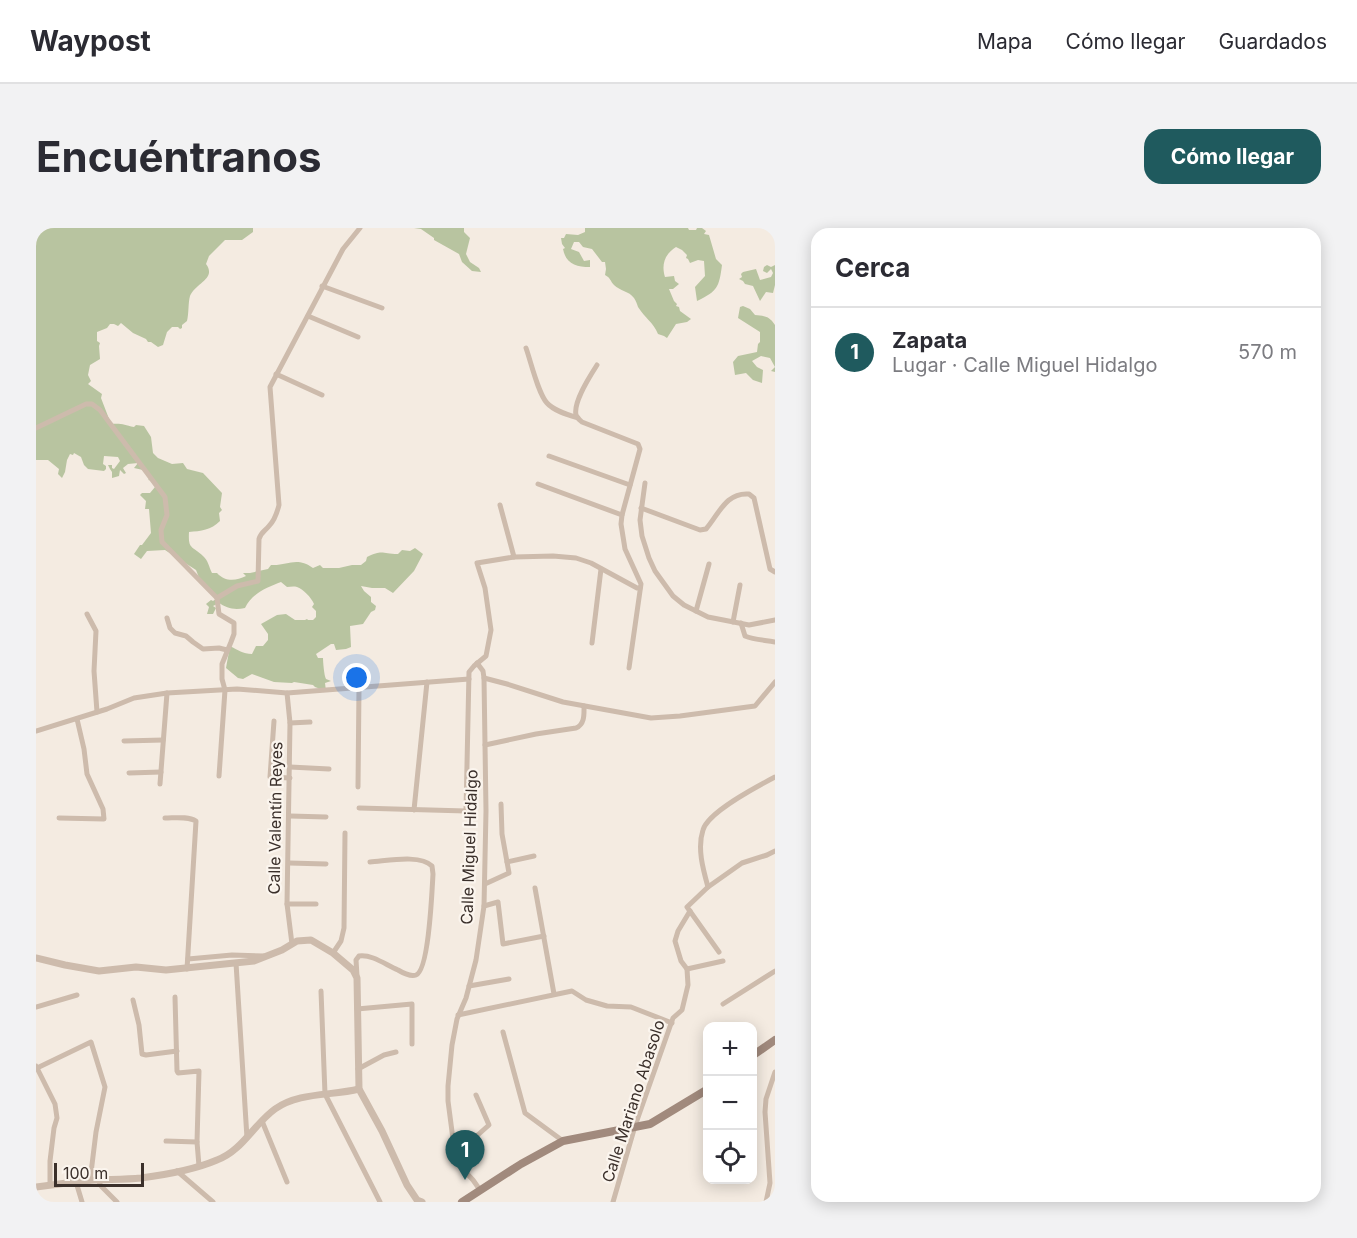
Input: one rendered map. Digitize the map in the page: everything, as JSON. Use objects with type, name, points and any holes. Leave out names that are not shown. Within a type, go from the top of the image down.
[{"type":"main road","points":[[757,1053],[775,1040]]},
{"type":"main road","points":[[463,1202],[521,1164],[563,1141],[650,1124],[703,1092]]},
{"type":"street","points":[[217,598],[237,586],[258,581],[260,534],[277,514],[279,505],[270,387],[322,286],[343,249],[360,228]]},
{"type":"street","points":[[322,286],[382,308]]},
{"type":"street","points":[[308,316],[358,337]]},
{"type":"street","points":[[526,348],[542,396],[548,405],[582,422],[638,444],[640,449],[621,524],[625,549],[641,584],[629,668]]},
{"type":"street","points":[[578,418],[577,402],[597,365]]},
{"type":"street","points":[[276,374],[322,395]]},
{"type":"street","points":[[36,428],[86,404],[92,404],[100,410],[165,497],[167,515],[161,530],[162,542],[217,598],[219,614],[234,623],[234,634],[222,664],[225,690],[219,776]]},
{"type":"street","points":[[549,456],[630,485]]},
{"type":"street","points":[[645,483],[640,519],[642,536],[655,571],[673,596],[696,612],[708,617],[749,625],[775,620]]},
{"type":"street","points":[[538,484],[622,515]]},
{"type":"street","points":[[641,508],[700,530],[706,528],[714,520],[726,502],[734,495],[749,494],[754,498],[770,569],[775,572]]},
{"type":"street","points":[[500,505],[514,557]]},
{"type":"street","points":[[358,808],[466,810],[469,679],[474,666],[486,656],[491,630],[485,588],[477,563],[514,557],[576,558],[591,563],[640,588]]},
{"type":"street","points":[[696,612],[709,564]]},
{"type":"street","points":[[592,643],[602,569]]},
{"type":"street","points":[[733,622],[740,585]]},
{"type":"street","points":[[87,614],[96,631],[94,671],[97,712]]},
{"type":"street","points":[[167,618],[170,628],[175,633],[186,636],[203,649],[227,650]]},
{"type":"street","points":[[741,623],[745,636],[775,642]]},
{"type":"street","points":[[477,663],[483,671],[484,678],[563,702],[651,718],[680,717],[755,706],[775,682]]},
{"type":"street","name":"Calle Miguel Hidalgo","points":[[454,1156],[448,1086],[452,1046],[458,1015],[466,998],[479,945],[484,906],[484,678]]},
{"type":"street","points":[[36,731],[134,698],[167,693],[244,689],[287,693],[469,679]]},
{"type":"street","points":[[414,810],[427,682]]},
{"type":"street","points":[[358,787],[359,688]]},
{"type":"street","points":[[160,784],[167,693]]},
{"type":"street","name":"Calle Valentín Reyes","points":[[287,693],[290,723],[287,904],[292,944]]},
{"type":"street","points":[[485,745],[576,728],[583,723],[584,706]]},
{"type":"street","points":[[59,818],[104,819],[103,808],[87,774],[77,719]]},
{"type":"street","points":[[274,721],[270,777],[290,778]]},
{"type":"street","points":[[290,723],[310,722]]},
{"type":"street","points":[[124,741],[163,740]]},
{"type":"street","points":[[290,767],[329,769]]},
{"type":"street","points":[[129,773],[161,772]]},
{"type":"street","points":[[708,887],[701,840],[706,823],[726,806],[775,777]]},
{"type":"street","points":[[485,884],[509,873],[502,834],[501,804]]},
{"type":"street","points":[[290,816],[326,817]]},
{"type":"street","points":[[165,818],[190,818],[196,822],[187,969]]},
{"type":"street","points":[[333,953],[341,941],[344,928],[345,833]]},
{"type":"street","points":[[723,961],[687,969],[681,962],[675,941],[678,931],[689,909],[708,887],[742,862],[767,855],[775,850]]},
{"type":"street","points":[[507,862],[534,856]]},
{"type":"street","points":[[370,862],[416,859],[427,861],[432,866],[427,946],[419,974],[414,976],[406,974],[364,955],[359,956],[356,960],[359,1089],[417,1201]]},
{"type":"street","points":[[289,863],[326,864]]},
{"type":"street","points":[[535,888],[554,994]]},
{"type":"street","points":[[484,906],[498,902],[503,944],[544,936]]},
{"type":"street","points":[[287,904],[316,904]]},
{"type":"street","points":[[689,909],[719,952]]},
{"type":"street","points":[[36,958],[99,971],[136,967],[166,970],[187,969],[254,961],[297,941],[311,940],[333,953],[354,970],[357,978]]},
{"type":"street","points":[[188,959],[269,956]]},
{"type":"street","points":[[236,963],[247,1138]]},
{"type":"street","name":"Calle Mariano Abasolo","points":[[614,1202],[635,1126],[673,1018],[682,1010],[688,985],[687,969]]},
{"type":"street","points":[[723,1004],[775,971]]},
{"type":"street","points":[[469,986],[509,979]]},
{"type":"street","points":[[321,991],[325,1095],[380,1202]]},
{"type":"street","points":[[458,1015],[572,991],[586,1000],[607,1006],[631,1007],[672,1023]]},
{"type":"street","points":[[36,1006],[77,995]]},
{"type":"street","points":[[175,996],[176,1068],[178,1072],[199,1071],[197,1142],[199,1166]]},
{"type":"street","points":[[134,1000],[142,1054],[177,1051]]},
{"type":"street","points":[[357,1009],[412,1004],[412,1044]]},
{"type":"street","points":[[503,1032],[525,1113],[563,1141]]},
{"type":"street","points":[[50,1185],[50,1161],[57,1118],[55,1104],[37,1067],[91,1042],[105,1087],[96,1132],[94,1180]]},
{"type":"street","points":[[358,1069],[384,1055],[396,1052]]},
{"type":"street","points":[[766,1202],[770,1183],[765,1112],[766,1099],[775,1072]]},
{"type":"street","points":[[36,1187],[94,1180],[140,1178],[199,1166],[229,1155],[262,1121],[285,1103],[297,1098],[359,1089]]},
{"type":"street","points":[[476,1095],[489,1125],[454,1156],[460,1168],[480,1190]]},
{"type":"street","points":[[262,1121],[287,1182]]},
{"type":"street","points":[[166,1141],[197,1142]]},
{"type":"street","points":[[177,1171],[213,1202]]},
{"type":"street","points":[[94,1180],[117,1202]]},
{"type":"street","points":[[76,1182],[82,1202]]},
{"type":"green space","points":[[36,228],[253,228],[253,232],[242,240],[225,240],[209,256],[206,264],[209,274],[190,296],[187,321],[182,328],[172,327],[167,332],[163,345],[158,347],[148,342],[121,323],[118,326],[110,324],[107,328],[97,332],[100,359],[90,365],[88,375],[91,381],[88,384],[102,394],[101,398],[111,424],[144,426],[151,437],[153,453],[158,458],[172,464],[183,463],[187,469],[203,473],[222,493],[220,521],[209,528],[189,532],[190,545],[205,558],[212,573],[235,580],[246,576],[243,573],[268,569],[271,565],[297,562],[313,568],[320,565],[323,568],[339,568],[361,565],[367,557],[380,553],[398,554],[402,550],[410,551],[415,548],[423,554],[414,571],[393,593],[385,588],[361,586],[376,606],[363,624],[350,626],[351,647],[336,650],[334,644],[331,644],[316,654],[318,658],[323,658],[325,677],[331,681],[325,683],[326,691],[313,685],[274,682],[252,674],[243,679],[238,678],[226,668],[230,646],[243,653],[252,654],[256,646],[263,646],[268,640],[268,634],[261,624],[277,615],[286,614],[295,620],[313,620],[316,617],[316,611],[312,607],[314,604],[304,591],[297,587],[287,587],[281,582],[256,594],[245,608],[231,608],[218,602],[213,606],[216,608],[213,614],[207,614],[209,607],[206,604],[216,599],[202,585],[196,570],[165,550],[147,551],[141,559],[134,554],[151,533],[149,509],[145,509],[146,501],[140,495],[150,493],[155,487],[155,481],[148,480],[151,477],[143,470],[134,468],[138,463],[128,464],[123,468],[126,473],[120,470],[119,476],[112,478],[108,465],[112,465],[114,469],[120,461],[118,457],[104,456],[103,464],[106,469],[104,471],[88,469],[81,457],[74,453],[70,454],[67,460],[62,478],[58,474],[59,469],[48,460],[36,460]]},
{"type":"green space","points":[[414,228],[464,228],[464,232],[470,238],[466,254],[470,262],[481,272],[472,271],[462,262],[459,254],[434,240],[421,229]]},
{"type":"green space","points":[[585,228],[688,228],[696,230],[702,228],[706,231],[704,234],[709,235],[716,259],[722,265],[716,288],[697,301],[695,287],[705,276],[704,261],[698,260],[690,263],[686,258],[687,255],[676,247],[665,260],[665,277],[674,276],[675,281],[679,284],[669,289],[676,306],[691,319],[676,324],[667,338],[658,334],[632,296],[616,287],[605,275],[605,262],[602,262],[592,249],[583,247],[579,242],[574,242],[571,249],[579,252],[584,261],[590,260],[590,267],[576,265],[564,254],[563,249],[565,248],[561,238],[564,238],[566,234],[578,235],[585,232]]},
{"type":"green space","points":[[767,265],[771,267],[775,265],[775,285],[773,293],[766,292],[760,301],[753,286],[739,279],[743,272],[756,269],[760,280],[771,277],[773,273],[771,269],[767,273],[763,271]]},
{"type":"green space","points":[[743,306],[755,315],[769,318],[775,325],[775,367],[770,358],[761,356],[752,361],[763,370],[762,383],[753,380],[746,373],[735,375],[733,362],[738,356],[757,352],[760,342],[760,332],[738,318],[740,307]]},
{"type":"place","name":"Zapata","points":[[465,1180]]}]
